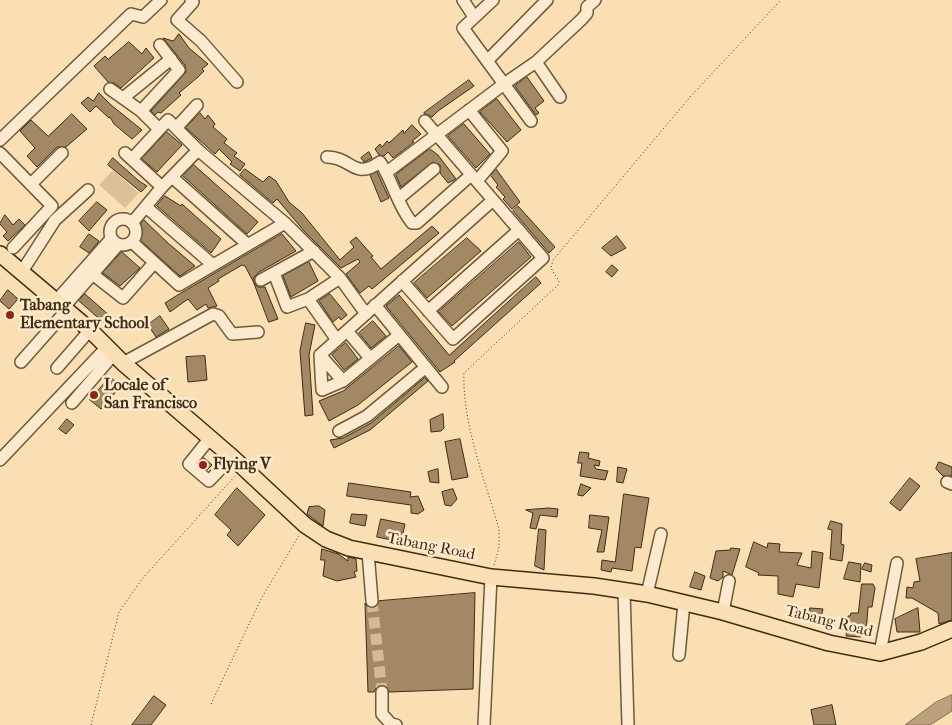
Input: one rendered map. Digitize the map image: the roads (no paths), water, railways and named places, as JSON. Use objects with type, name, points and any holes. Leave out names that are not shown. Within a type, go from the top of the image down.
[{"type":"main road","name":"Tabang Road","points":[[6,251],[21,272],[90,330],[115,355],[237,462],[305,525],[326,539],[349,548],[491,577],[647,594],[723,612],[829,642],[880,653],[922,642],[952,629]]},
{"type":"street","points":[[0,140],[131,14],[143,17],[161,0]]},
{"type":"street","points":[[191,0],[193,2],[177,20],[200,41],[238,82]]},
{"type":"street","points":[[463,0],[474,18]]},
{"type":"street","points":[[493,0],[464,28],[531,121]]},
{"type":"street","points":[[488,60],[547,0]]},
{"type":"street","points":[[326,157],[339,159],[361,170],[383,167],[436,134],[536,62],[587,13],[588,2]]},
{"type":"street","points":[[141,111],[179,70],[160,45]]},
{"type":"street","points":[[123,98],[171,59]]},
{"type":"street","points":[[536,62],[560,97]]},
{"type":"street","points":[[110,89],[141,111],[158,128]]},
{"type":"street","points":[[176,128],[197,105]]},
{"type":"street","points":[[383,167],[409,220],[412,223],[417,223],[474,178],[502,150],[469,110]]},
{"type":"street","points":[[162,187],[128,156],[168,120],[198,150],[285,223],[340,278],[366,314]]},
{"type":"street","points":[[402,282],[453,340],[543,258],[425,120]]},
{"type":"street","points":[[132,223],[162,187],[198,150]]},
{"type":"street","points":[[0,153],[52,206],[6,251]]},
{"type":"street","points":[[30,184],[62,153]]},
{"type":"street","points":[[398,199],[434,169]]},
{"type":"street","points":[[172,177],[247,244]]},
{"type":"street","points":[[21,272],[55,220],[88,190]]},
{"type":"street","points":[[320,356],[493,200]]},
{"type":"street","points":[[146,207],[213,265]]},
{"type":"street","points":[[121,219],[132,223],[136,233],[132,242],[124,246],[115,242],[110,231],[113,223],[121,219]]},
{"type":"street","points":[[132,242],[179,285],[285,223]]},
{"type":"street","points":[[428,312],[519,230]]},
{"type":"street","points":[[21,362],[62,306],[115,242]]},
{"type":"street","points":[[260,280],[314,252]]},
{"type":"street","points":[[90,272],[123,298],[154,263]]},
{"type":"street","points":[[274,273],[287,307],[308,299],[340,278]]},
{"type":"street","points":[[308,299],[337,340]]},
{"type":"street","points":[[375,306],[442,387]]},
{"type":"street","points":[[0,460],[115,355],[213,314],[219,316],[232,334],[258,332]]},
{"type":"street","points":[[57,368],[90,330]]},
{"type":"street","points":[[347,331],[370,358]]},
{"type":"street","points":[[320,356],[322,390],[343,382],[399,335]]},
{"type":"street","points":[[72,403],[115,355]]},
{"type":"street","points":[[320,356],[343,382]]},
{"type":"street","points":[[339,431],[367,416],[426,368]]},
{"type":"street","points":[[210,438],[189,464],[209,481],[237,462]]},
{"type":"street","points":[[647,594],[661,534]]},
{"type":"street","points":[[368,552],[372,601]]},
{"type":"street","points":[[880,653],[896,563]]},
{"type":"street","points":[[484,725],[491,577]]},
{"type":"street","points":[[723,612],[729,581]]},
{"type":"street","points":[[624,591],[628,725]]},
{"type":"street","points":[[679,655],[684,603]]},
{"type":"street","points":[[382,692],[382,714],[391,724],[396,725]]},
{"type":"tunnel","points":[[372,601],[382,692]]},
{"type":"place","name":"Tabang Elementary School","points":[[10,315]]},
{"type":"place","name":"Locale of San Francisco","points":[[94,395]]},
{"type":"place","name":"Flying V","points":[[203,465]]}]
